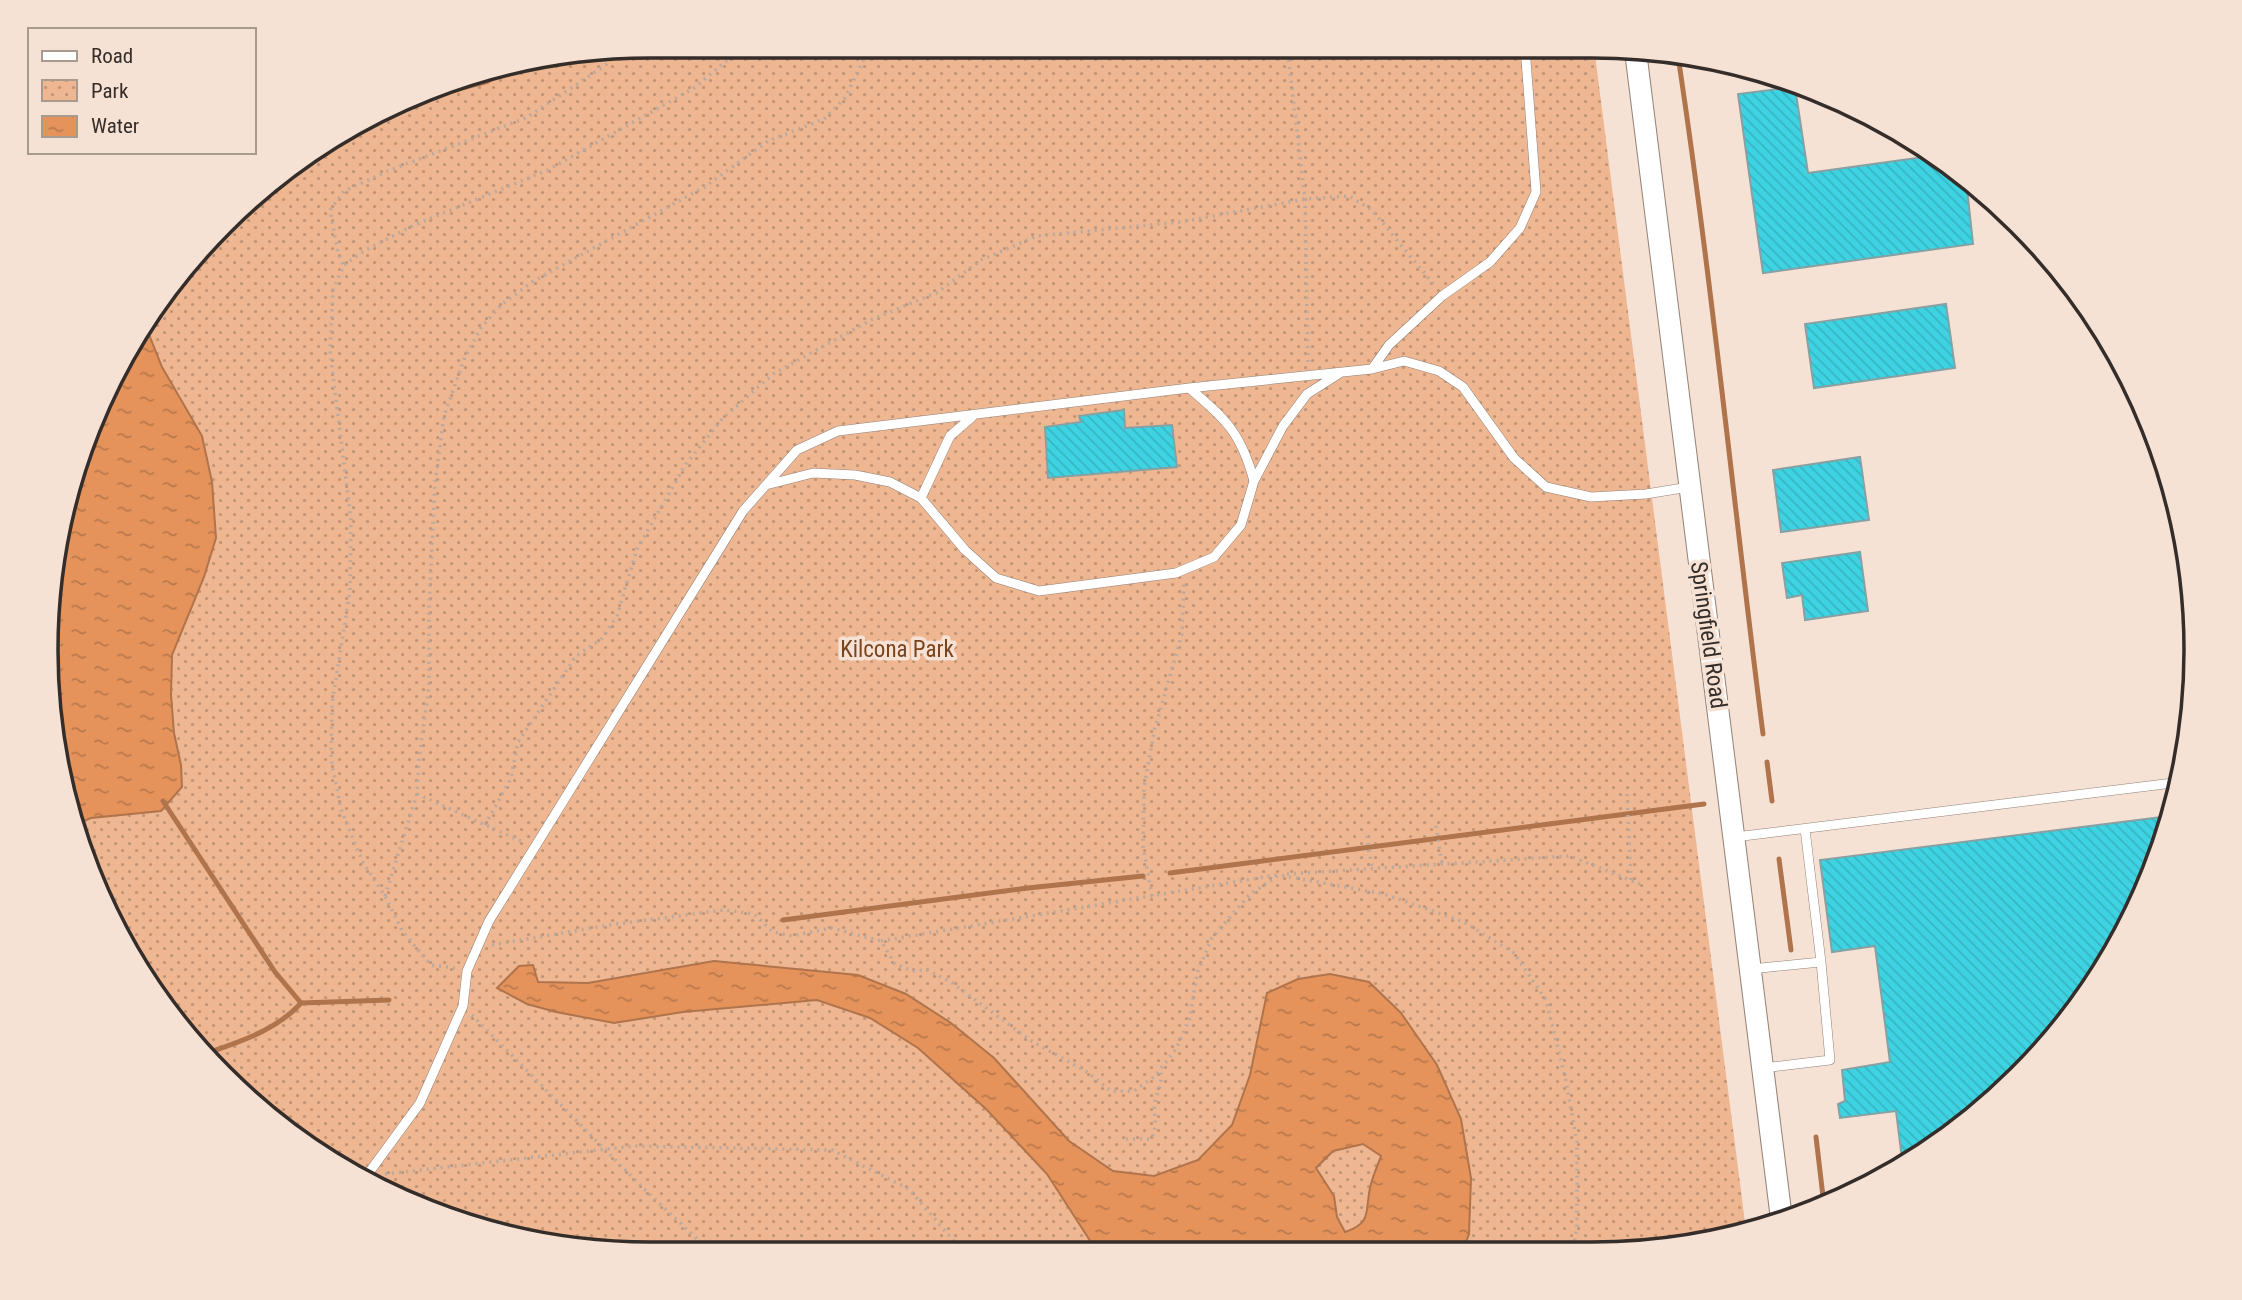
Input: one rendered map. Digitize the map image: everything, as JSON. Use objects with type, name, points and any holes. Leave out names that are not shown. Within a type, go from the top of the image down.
[{"type":"street","name":"Springfield Road","points":[[1636,59],[1781,1211]]},
{"type":"lane","points":[[1372,369],[1389,345],[1443,296],[1490,262],[1520,228],[1536,192],[1526,58]]},
{"type":"lane","points":[[370,1171],[420,1103],[463,1006],[467,971],[489,921],[743,511],[797,450],[838,431],[1189,388],[1372,369],[1404,361],[1439,371],[1463,387],[1514,458],[1546,487],[1591,497],[1689,488]]},
{"type":"lane","points":[[764,486],[813,473],[855,475],[890,482],[921,498],[965,550],[996,578],[1039,591],[1176,573],[1213,556],[1241,525],[1254,481],[1283,426],[1307,394],[1342,372]]},
{"type":"lane","points":[[1189,388],[1218,412],[1234,431],[1247,455],[1254,481]]},
{"type":"lane","points":[[921,498],[950,436],[973,416]]},
{"type":"lane","points":[[1735,837],[2169,784]]},
{"type":"lane","points":[[1763,1068],[1830,1060],[1805,829]]},
{"type":"lane","points":[[1751,969],[1821,962]]},
{"type":"path","points":[[467,971],[431,965],[403,932],[385,896],[362,861],[341,809],[331,759],[332,704],[350,590],[351,520],[330,351],[333,290],[344,265],[364,251],[412,226],[548,170],[694,89],[730,58]]},
{"type":"path","points":[[385,896],[417,794],[429,686],[429,608],[435,483],[444,416],[465,357],[481,328],[501,305],[532,282],[706,186],[768,141],[824,119],[845,98],[864,58]]},
{"type":"path","points":[[1288,58],[1305,199],[1308,376]]},
{"type":"path","points":[[344,265],[338,253],[330,210],[344,191],[388,171],[526,118],[612,59]]},
{"type":"path","points":[[485,825],[511,778],[518,742],[576,656],[601,639],[617,616],[637,549],[686,464],[723,418],[773,374],[871,320],[937,292],[981,260],[1037,236],[1181,222],[1305,199],[1349,196],[1372,210],[1443,296]]},
{"type":"path","points":[[1152,896],[1143,846],[1144,787],[1155,728],[1182,634],[1184,569]]},
{"type":"path","points":[[417,794],[535,847]]},
{"type":"path","points":[[1627,794],[1631,881]]},
{"type":"path","points":[[1436,826],[1442,864]]},
{"type":"path","points":[[1367,836],[1372,869]]},
{"type":"path","points":[[477,948],[609,925],[724,910],[754,914],[773,932],[792,936],[831,928],[881,941],[1279,875],[1570,856],[1642,885]]},
{"type":"path","points":[[881,941],[895,964],[912,971],[927,970],[951,982],[1030,1040],[1087,1072],[1111,1091],[1134,1091],[1155,1076],[1175,1049],[1190,1018],[1197,973],[1212,938],[1250,894],[1279,875],[1384,894],[1464,922],[1514,953],[1546,1000],[1566,1081],[1577,1142],[1577,1227],[1574,1242]]},
{"type":"path","points":[[463,1006],[701,1242]]},
{"type":"path","points":[[1126,1139],[1151,1139],[1156,1129],[1155,1099],[1163,1085],[1161,1068]]},
{"type":"path","points":[[378,1176],[634,1146],[832,1150],[909,1189],[955,1242]]},
{"type":"green space","name":"Kilcona Park","points":[[1595,58],[1745,1222],[1669,1237],[1592,1242],[650,1242],[611,1241],[534,1231],[460,1211],[423,1197],[354,1163],[289,1120],[231,1069],[205,1040],[180,1011],[137,946],[103,877],[89,840],[69,766],[63,727],[59,689],[59,611],[69,534],[78,497],[89,460],[119,388],[137,354],[180,289],[231,231],[260,205],[289,180],[354,137],[423,103],[460,89],[534,69],[611,59]]},
{"type":"water","points":[[496,78],[487,83],[452,92]]},
{"type":"water","points":[[149,335],[162,367],[202,436],[212,482],[216,538],[204,577],[172,655],[171,695],[182,787],[161,811],[91,818],[83,821],[69,766],[63,727],[58,650],[63,573],[69,534],[89,460],[119,388]]},
{"type":"water","points":[[714,961],[858,975],[906,994],[951,1023],[994,1058],[1069,1141],[1113,1171],[1154,1176],[1198,1160],[1232,1125],[1250,1075],[1267,993],[1298,979],[1330,974],[1369,982],[1401,1013],[1437,1065],[1461,1119],[1471,1178],[1469,1234],[1466,1242],[1091,1242],[1047,1174],[986,1109],[918,1048],[870,1018],[817,1000],[683,1012],[614,1023],[527,1004],[497,988],[519,966],[533,965],[538,982],[588,983]],"holes":[[[1363,1144],[1381,1156],[1371,1184],[1366,1216],[1360,1225],[1345,1232],[1337,1217],[1334,1196],[1316,1168],[1333,1151]]]},
{"type":"building","points":[[1781,89],[1796,94],[1808,173],[1921,158],[1967,192],[1973,244],[1763,273],[1738,94]]},
{"type":"building","points":[[1946,304],[1955,368],[1814,388],[1805,324]]},
{"type":"building","points":[[1124,410],[1125,428],[1172,425],[1177,467],[1048,478],[1045,427],[1081,422],[1079,416]]},
{"type":"building","points":[[1860,457],[1869,520],[1781,532],[1773,470]]},
{"type":"building","points":[[1860,552],[1868,611],[1805,620],[1802,595],[1787,598],[1782,563]]},
{"type":"building","points":[[2160,817],[2139,877],[2123,912],[2105,946],[2062,1011],[2011,1069],[1982,1095],[1953,1120],[1901,1154],[1896,1111],[1840,1118],[1838,1104],[1845,1101],[1842,1070],[1890,1062],[1875,946],[1832,952],[1820,860]]},
{"type":"waterway","points":[[1679,65],[1763,734]]},
{"type":"waterway","points":[[1767,762],[1772,801]]},
{"type":"waterway","points":[[163,801],[275,972],[301,1003],[389,1000]]},
{"type":"waterway","points":[[1170,873],[1704,804]]},
{"type":"waterway","points":[[1779,859],[1791,950]]},
{"type":"waterway","points":[[783,920],[1143,876]]},
{"type":"waterway","points":[[214,1050],[270,1027],[301,1003]]},
{"type":"waterway","points":[[1816,1137],[1823,1195]]}]
